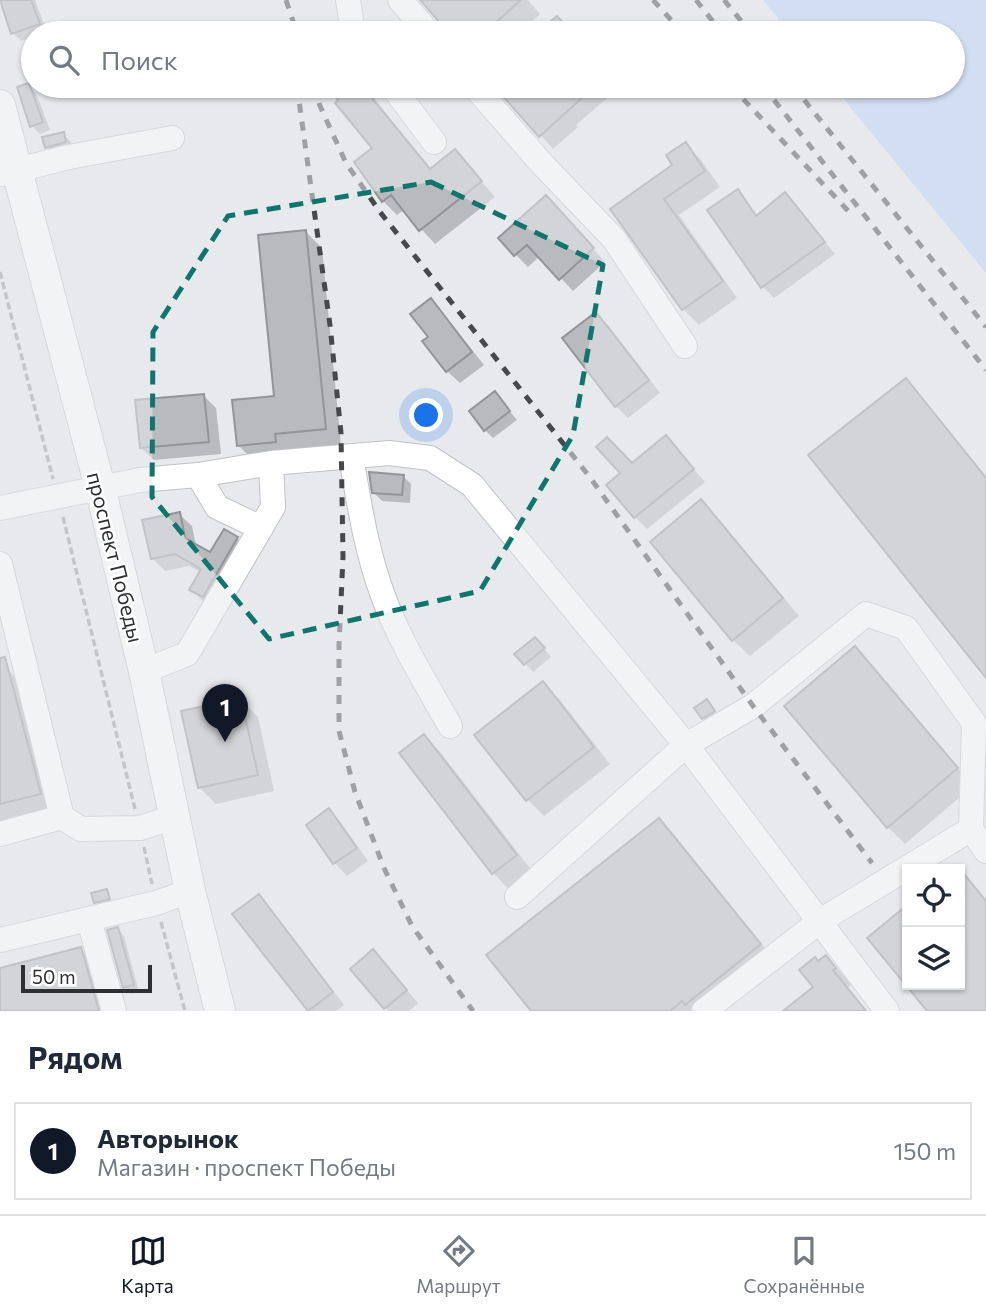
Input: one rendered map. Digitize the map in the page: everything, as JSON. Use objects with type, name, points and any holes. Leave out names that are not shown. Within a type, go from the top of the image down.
[{"type":"main road","name":"проспект Победы","points":[[0,105],[6,172],[158,822],[173,897],[202,1011]]},
{"type":"main road","name":"проспект Победы","points":[[80,492],[144,671],[158,822]]},
{"type":"main road","name":"проспект Победы","points":[[173,897],[220,1011]]},
{"type":"lane","points":[[348,0],[351,21]]},
{"type":"lane","points":[[400,0],[418,21]]},
{"type":"lane","points":[[401,98],[434,142]]},
{"type":"lane","points":[[484,98],[543,165],[614,239],[685,346]]},
{"type":"lane","points":[[6,172],[172,138]]},
{"type":"lane","points":[[0,508],[140,480],[198,475],[271,463],[389,453],[430,458],[472,485],[685,745],[887,1011]]},
{"type":"lane","points":[[351,457],[367,547],[382,595],[404,643],[450,726]]},
{"type":"lane","points":[[144,671],[187,654],[273,507],[271,463]]},
{"type":"lane","points":[[198,475],[217,507],[261,528]]},
{"type":"lane","points":[[0,564],[10,646],[62,817],[81,829],[158,822]]},
{"type":"lane","points":[[517,897],[685,745],[753,706],[866,614],[906,628],[974,723],[971,829],[986,851]]},
{"type":"lane","points":[[0,834],[62,817]]},
{"type":"lane","points":[[704,1011],[820,921],[971,829]]},
{"type":"lane","points":[[0,940],[173,897]]},
{"type":"lane","points":[[89,920],[114,1011]]},
{"type":"path","points":[[0,272],[80,492],[158,822],[173,897],[185,1011]]},
{"type":"highlighted area","points":[[431,182],[603,265],[573,435],[480,591],[269,639],[152,497],[153,332],[228,216]]},
{"type":"shaded area","points":[[763,0],[986,0],[986,273],[843,98],[965,98],[965,21],[780,21]]},
{"type":"building","points":[[0,0],[31,0],[39,21],[21,21],[21,31],[11,34]]},
{"type":"building","points":[[420,0],[521,0],[497,21],[438,21]]},
{"type":"building","points":[[21,86],[21,98],[34,98],[43,122],[30,127],[17,87]]},
{"type":"building","points":[[336,98],[372,98],[430,169],[455,149],[482,181],[419,231],[391,195],[382,202],[354,162],[372,148],[335,103]]},
{"type":"building","points":[[505,98],[582,98],[539,137]]},
{"type":"building","points":[[64,132],[66,142],[45,148],[42,137]]},
{"type":"building","points":[[686,142],[705,171],[664,199],[723,281],[682,310],[610,209],[672,165],[666,155]]},
{"type":"building","points":[[738,189],[756,216],[785,192],[825,242],[761,288],[707,210]]},
{"type":"building","points":[[546,195],[594,248],[559,280],[527,245],[514,256],[498,238]]},
{"type":"building","points":[[306,230],[326,429],[275,434],[276,442],[237,446],[232,400],[274,396],[258,235]]},
{"type":"building","points":[[431,298],[472,352],[446,372],[422,341],[428,337],[410,314]]},
{"type":"building","points":[[596,312],[649,380],[615,407],[562,338]]},
{"type":"building","points":[[906,378],[986,478],[986,678],[808,455]]},
{"type":"building","points":[[495,391],[510,411],[484,431],[469,411]]},
{"type":"building","points":[[204,394],[209,442],[140,448],[135,400]]},
{"type":"building","points":[[666,435],[694,469],[634,518],[606,485],[620,473],[596,447],[607,437],[632,463]]},
{"type":"building","points":[[369,472],[404,475],[402,495],[372,493]]},
{"type":"building","points":[[701,499],[783,598],[732,641],[650,542]]},
{"type":"building","points":[[180,512],[185,538],[210,552],[224,529],[238,537],[203,597],[189,590],[201,569],[175,554],[151,559],[142,520]]},
{"type":"building","points":[[535,637],[545,648],[524,665],[514,654]]},
{"type":"building","points":[[855,646],[958,768],[887,828],[784,706]]},
{"type":"building","points":[[5,657],[41,794],[0,804],[0,658]]},
{"type":"building","points":[[543,681],[594,747],[526,801],[474,735]]},
{"type":"building","points":[[241,698],[258,775],[198,788],[181,711]]},
{"type":"building","points":[[707,699],[715,711],[702,719],[694,708]]},
{"type":"building","points":[[424,734],[517,855],[492,874],[399,753]]},
{"type":"building","points":[[329,808],[357,848],[333,864],[306,825]]},
{"type":"building","points":[[659,818],[761,944],[685,1005],[682,1001],[670,1011],[531,1011],[486,955]]},
{"type":"building","points":[[965,875],[986,901],[986,1011],[927,1011],[910,990],[965,990]]},
{"type":"building","points":[[107,889],[110,899],[94,903],[91,893]]},
{"type":"building","points":[[259,894],[333,992],[308,1011],[232,914]]},
{"type":"building","points":[[902,909],[902,981],[867,938]]},
{"type":"building","points":[[118,927],[134,985],[123,988],[107,930]]},
{"type":"building","points":[[81,947],[99,1011],[0,1011],[0,968]]},
{"type":"building","points":[[373,949],[407,990],[384,1009],[350,969]]},
{"type":"building","points":[[826,955],[836,968],[833,970],[866,1011],[783,1011],[813,987],[799,970],[815,957],[818,961]]},
{"type":"railway","points":[[286,0],[293,21]]},
{"type":"railway","points":[[653,0],[672,21]]},
{"type":"railway","points":[[696,0],[713,21]]},
{"type":"railway","points":[[724,0],[741,21]]},
{"type":"railway","points":[[299,98],[330,325],[341,433],[343,557],[339,731],[355,792],[384,868],[412,926],[473,1011]]},
{"type":"railway","points":[[317,98],[346,163],[380,212],[589,476],[753,706],[872,863]]},
{"type":"railway","points":[[742,98],[853,216]]},
{"type":"railway","points":[[772,98],[986,370]]},
{"type":"railway","points":[[803,98],[986,327]]},
{"type":"place","name":"Авторынок","points":[[225,742]]}]
